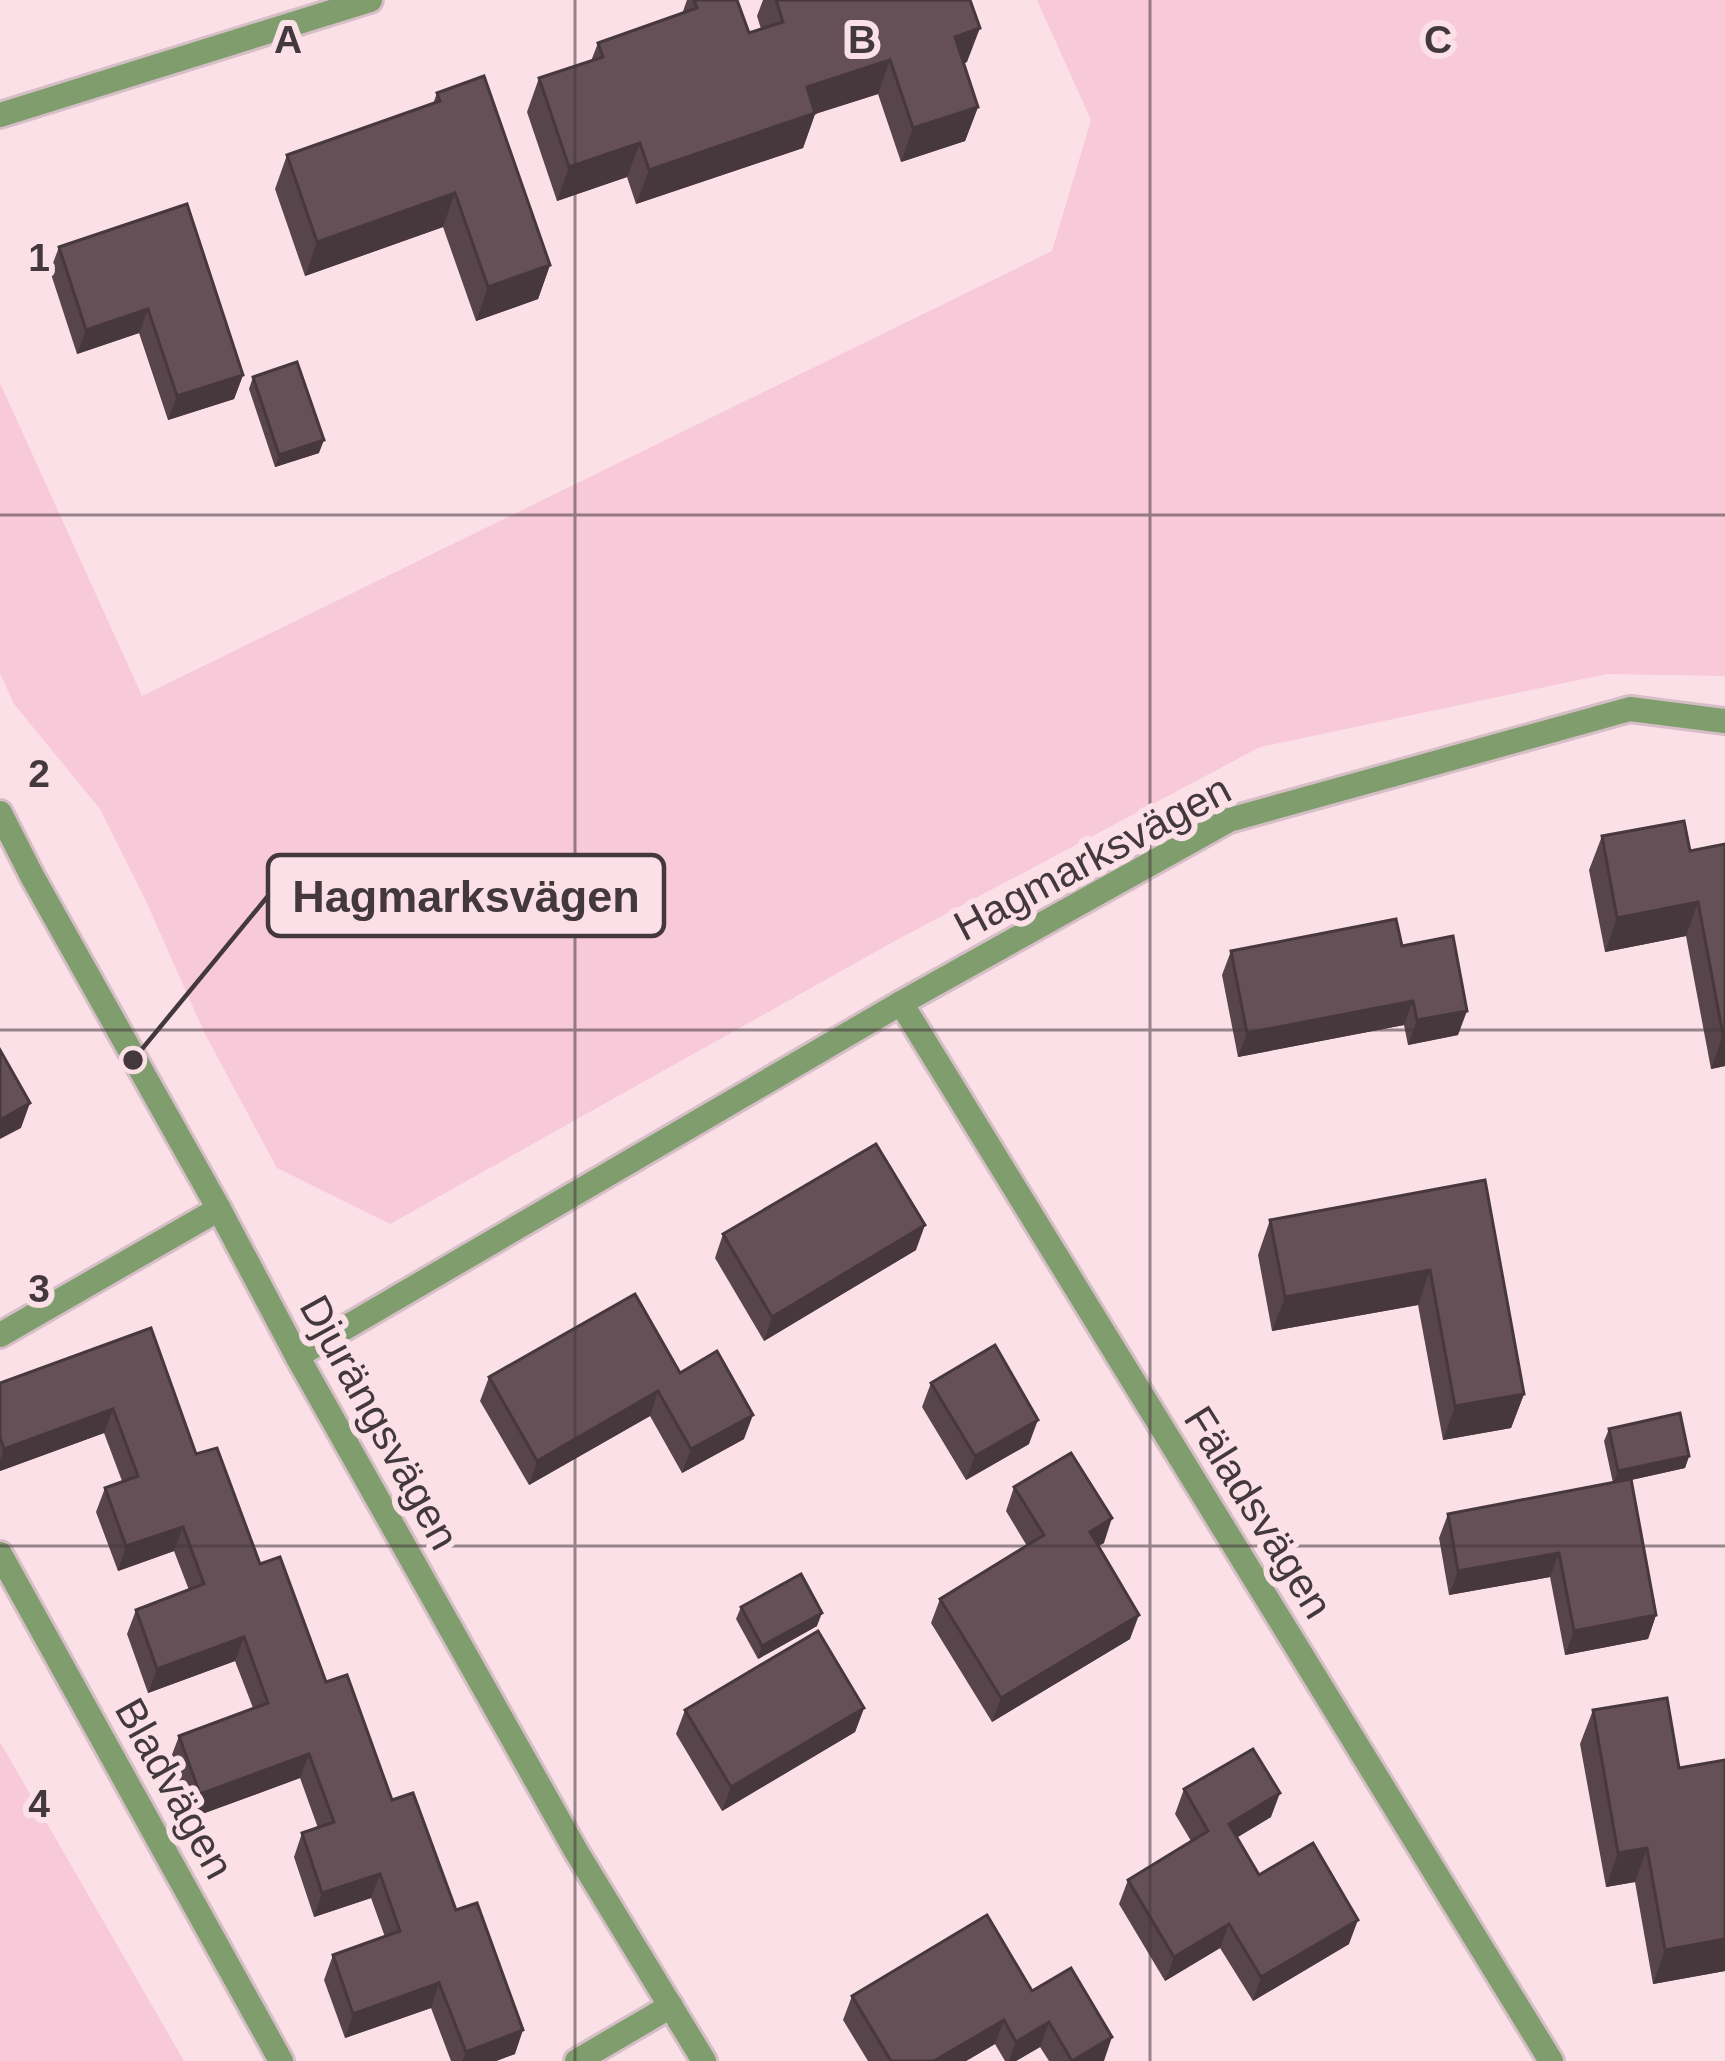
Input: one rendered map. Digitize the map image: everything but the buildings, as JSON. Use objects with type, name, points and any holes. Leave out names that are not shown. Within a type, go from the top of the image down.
[{"type":"street","points":[[0,115],[370,0]]},
{"type":"street","name":"Hagmarksvägen","points":[[297,1356],[901,1003],[1228,820],[1630,709],[1725,721]]},
{"type":"street","name":"Djurängsvägen","points":[[0,813],[297,1356],[576,1851],[704,2061]]},
{"type":"street","name":"Fäladsvägen","points":[[901,1003],[1551,2061]]},
{"type":"street","points":[[0,1335],[219,1209]]},
{"type":"street","name":"Bladvägen","points":[[0,1554],[281,2061]]},
{"type":"street","points":[[577,2061],[671,2006]]},
{"type":"shaded area","points":[[1037,0],[1725,0],[1725,676],[1607,674],[1260,747],[893,942],[390,1224],[277,1168],[204,1032],[100,809],[14,704],[0,673],[0,383],[142,696],[1052,251],[1091,120]]},
{"type":"shaded area","points":[[0,1742],[184,2061],[0,2061]]},
{"type":"place","name":"Hagmarksvägen","points":[[133,1060]]}]
